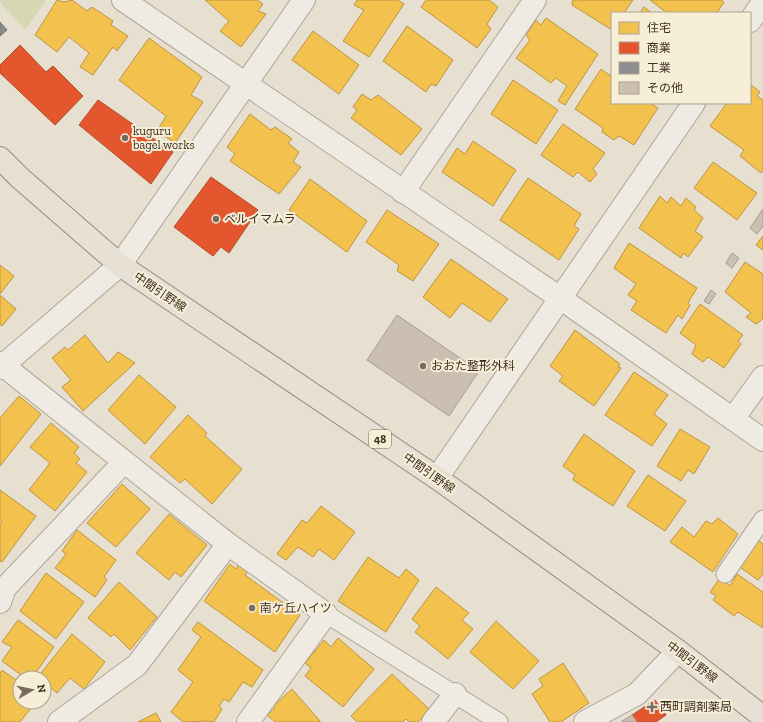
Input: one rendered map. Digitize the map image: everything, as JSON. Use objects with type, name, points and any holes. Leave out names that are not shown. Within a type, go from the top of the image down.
[{"type":"main road","name":"中間引野線","points":[[0,158],[20,178],[120,265],[437,478],[678,651],[763,717]]},
{"type":"street","points":[[123,0],[560,298],[763,440]]},
{"type":"street","points":[[248,722],[326,614],[228,544],[1,366],[120,265],[304,0]]},
{"type":"street","points":[[403,192],[535,0]]},
{"type":"street","points":[[751,20],[763,2]]},
{"type":"street","points":[[437,478],[693,104]]},
{"type":"street","points":[[733,419],[763,377]]},
{"type":"street","points":[[2,592],[124,462]]},
{"type":"street","points":[[59,722],[137,665],[228,544]]},
{"type":"street","points":[[585,722],[637,694],[678,651]]},
{"type":"street","points":[[433,722],[455,694]]},
{"type":"lane","points":[[725,574],[763,519]]},
{"type":"lane","points":[[326,614],[499,722]]},
{"type":"green space","points":[[0,0],[46,0],[25,30],[0,2]]},
{"type":"building: 住宅","points":[[57,0],[64,2],[72,0],[87,11],[92,7],[113,21],[111,25],[128,36],[117,51],[113,47],[93,75],[80,67],[89,53],[69,37],[57,52],[35,35]]},
{"type":"building: 住宅","points":[[205,0],[257,0],[263,4],[258,11],[266,14],[241,47],[220,31],[229,21]]},
{"type":"building: 住宅","points":[[357,0],[398,0],[404,4],[369,57],[343,41],[364,10],[354,5]]},
{"type":"building: 住宅","points":[[426,0],[489,0],[498,7],[487,24],[491,29],[477,48],[421,7]]},
{"type":"building: 住宅","points":[[573,0],[633,0],[625,12],[611,12],[611,29],[572,5]]},
{"type":"building: 住宅","points":[[650,0],[721,0],[724,2],[718,12],[666,12]]},
{"type":"building: 住宅","points":[[644,7],[651,12],[641,12]]},
{"type":"building: 住宅","points":[[546,18],[598,54],[565,105],[558,101],[567,86],[556,78],[551,83],[516,58],[530,40],[526,35],[536,20],[541,25]]},
{"type":"building: 住宅","points":[[407,26],[453,60],[436,86],[431,84],[426,92],[383,61]]},
{"type":"building: 住宅","points":[[313,31],[359,65],[339,94],[292,60]]},
{"type":"building: 住宅","points":[[149,38],[202,77],[191,95],[203,102],[175,143],[157,131],[166,116],[119,80]]},
{"type":"building: 住宅","points":[[601,69],[611,76],[611,104],[652,104],[658,108],[634,145],[619,136],[614,140],[602,132],[603,128],[575,109]]},
{"type":"building: 住宅","points":[[513,80],[558,110],[536,144],[491,114]]},
{"type":"building: 住宅","points":[[751,85],[760,92],[757,96],[763,100],[763,170],[761,173],[740,156],[744,150],[710,126],[726,104],[751,104]]},
{"type":"building: 住宅","points":[[362,94],[371,100],[378,95],[422,129],[401,155],[351,118],[357,110],[353,107]]},
{"type":"building: 住宅","points":[[250,114],[271,130],[275,127],[292,139],[288,143],[299,152],[293,162],[301,167],[279,194],[230,161],[235,154],[227,147]]},
{"type":"building: 住宅","points":[[563,124],[605,153],[593,169],[597,174],[590,182],[578,172],[573,177],[541,155]]},
{"type":"building: 住宅","points":[[473,141],[516,170],[493,206],[442,172],[457,148],[465,154]]},
{"type":"building: 住宅","points":[[713,162],[757,193],[737,220],[694,188]]},
{"type":"building: 住宅","points":[[528,178],[581,214],[574,226],[579,229],[559,260],[500,220]]},
{"type":"building: 住宅","points":[[310,179],[367,221],[347,252],[289,210]]},
{"type":"building: 住宅","points":[[660,196],[667,203],[671,197],[681,206],[686,198],[696,207],[694,210],[703,218],[695,231],[703,237],[688,257],[683,253],[681,258],[639,228]]},
{"type":"building: 住宅","points":[[387,210],[439,244],[413,281],[397,271],[399,265],[366,242]]},
{"type":"building: 住宅","points":[[763,236],[763,250],[756,245]]},
{"type":"building: 住宅","points":[[629,243],[697,288],[688,303],[690,305],[682,319],[678,315],[666,333],[631,310],[637,301],[628,295],[636,284],[614,268]]},
{"type":"building: 住宅","points":[[451,259],[508,299],[490,322],[462,303],[450,318],[423,297]]},
{"type":"building: 住宅","points":[[745,262],[763,274],[763,319],[756,324],[746,317],[751,313],[725,292]]},
{"type":"building: 住宅","points":[[0,265],[14,276],[0,294]]},
{"type":"building: 住宅","points":[[0,295],[16,309],[2,326],[0,324]]},
{"type":"building: 住宅","points":[[700,304],[743,335],[738,341],[741,344],[724,368],[708,357],[703,362],[692,354],[696,345],[680,333]]},
{"type":"building: 住宅","points":[[575,330],[620,364],[618,367],[621,368],[594,406],[559,381],[563,376],[550,366]]},
{"type":"building: 住宅","points":[[85,335],[108,363],[118,352],[135,363],[83,411],[62,387],[71,380],[52,358],[65,347],[68,350]]},
{"type":"building: 住宅","points":[[634,372],[668,395],[654,414],[667,424],[652,446],[605,415]]},
{"type":"building: 住宅","points":[[139,375],[176,407],[145,444],[108,410]]},
{"type":"building: 住宅","points":[[19,396],[41,414],[0,466],[0,418]]},
{"type":"building: 住宅","points":[[188,415],[207,433],[205,436],[242,469],[212,504],[185,479],[180,483],[150,457]]},
{"type":"building: 住宅","points":[[51,423],[79,447],[74,453],[80,459],[76,463],[87,472],[55,511],[29,490],[50,463],[30,447]]},
{"type":"building: 住宅","points":[[680,429],[710,447],[694,474],[688,470],[681,481],[657,466]]},
{"type":"building: 住宅","points":[[584,434],[635,471],[613,506],[573,480],[575,475],[563,466]]},
{"type":"building: 住宅","points":[[648,475],[686,501],[665,531],[627,506]]},
{"type":"building: 住宅","points":[[122,484],[150,509],[116,547],[87,523]]},
{"type":"building: 住宅","points":[[0,490],[36,516],[2,562],[0,561],[0,524],[2,521],[0,520]]},
{"type":"building: 住宅","points":[[321,506],[355,532],[334,560],[319,549],[313,557],[298,547],[286,560],[277,554],[302,520],[307,523]]},
{"type":"building: 住宅","points":[[169,514],[207,545],[181,577],[175,572],[169,580],[136,553]]},
{"type":"building: 住宅","points":[[718,518],[738,534],[713,572],[670,542],[682,527],[694,537],[706,521],[712,524]]},
{"type":"building: 住宅","points":[[77,530],[116,560],[104,577],[107,580],[95,597],[55,568],[66,554],[62,551]]},
{"type":"building: 住宅","points":[[756,538],[763,544],[763,574],[758,580],[737,565]]},
{"type":"building: 住宅","points":[[368,557],[399,578],[406,569],[419,580],[386,632],[338,601]]},
{"type":"building: 住宅","name":"南ケ丘ハイツ","points":[[240,562],[249,569],[245,575],[300,615],[275,652],[204,601],[230,564],[236,569]]},
{"type":"building: 住宅","points":[[46,573],[84,602],[56,639],[20,611]]},
{"type":"building: 住宅","points":[[737,574],[763,592],[763,628],[738,612],[734,616],[713,600],[716,596],[710,592],[720,578],[730,586]]},
{"type":"building: 住宅","points":[[119,582],[157,617],[130,650],[114,634],[111,637],[88,618]]},
{"type":"building: 住宅","points":[[436,587],[469,613],[462,620],[473,629],[448,659],[415,632],[420,626],[412,619]]},
{"type":"building: 住宅","points":[[18,620],[54,647],[38,670],[14,670],[2,661],[12,647],[2,642]]},
{"type":"building: 住宅","points":[[496,621],[539,661],[513,689],[470,652]]},
{"type":"building: 住宅","points":[[198,622],[263,670],[252,687],[243,682],[229,702],[224,699],[219,706],[222,709],[214,722],[183,722],[171,712],[193,682],[178,670],[201,637],[192,630]]},
{"type":"building: 住宅","points":[[72,634],[105,662],[84,689],[70,678],[57,693],[52,689],[52,670],[44,670]]},
{"type":"building: 住宅","points":[[338,638],[374,669],[343,707],[305,676],[311,668],[305,663],[324,640],[331,647]]},
{"type":"building: 住宅","points":[[563,663],[589,703],[561,722],[550,722],[532,694],[543,686],[539,679]]},
{"type":"building: 住宅","points":[[2,670],[12,677],[12,710],[30,710],[20,722],[0,722],[0,673]]},
{"type":"building: 住宅","points":[[392,674],[429,709],[418,722],[409,722],[406,719],[403,722],[357,722],[351,716]]},
{"type":"building: 住宅","points":[[292,689],[320,722],[275,722],[267,715],[275,708],[273,706]]},
{"type":"building: 住宅","points":[[156,713],[161,722],[138,722]]},
{"type":"building: 商業","points":[[20,45],[46,72],[53,66],[83,96],[55,125],[0,73],[0,65]]},
{"type":"building: 商業","name":"kuguru bagel works","points":[[98,100],[173,152],[151,184],[79,125]]},
{"type":"building: 商業","name":"ベルイマムラ","points":[[211,177],[258,210],[229,253],[221,247],[213,256],[174,227]]},
{"type":"building: 商業","name":"西町調剤薬局","points":[[655,700],[666,715],[656,722],[637,722],[632,715]]},
{"type":"building: 工業","points":[[0,22],[7,30],[0,36]]},
{"type":"building: その他","points":[[763,209],[763,226],[757,234],[750,228]]},
{"type":"building: その他","points":[[732,253],[739,258],[732,268],[726,263]]},
{"type":"building: その他","points":[[711,290],[716,294],[709,304],[704,301]]},
{"type":"building: その他","name":"おおた整形外科","points":[[397,315],[479,371],[449,416],[367,360]]},
{"type":"building: その他","points":[[632,715],[637,722],[621,722]]},
{"type":"place","name":"kuguru bagel works","points":[[125,138]]},
{"type":"place","name":"ベルイマムラ","points":[[216,219]]},
{"type":"place","name":"おおた整形外科","points":[[423,366]]},
{"type":"place","name":"南ケ丘ハイツ","points":[[252,608]]},
{"type":"place","name":"西町調剤薬局","points":[[652,707]]}]
